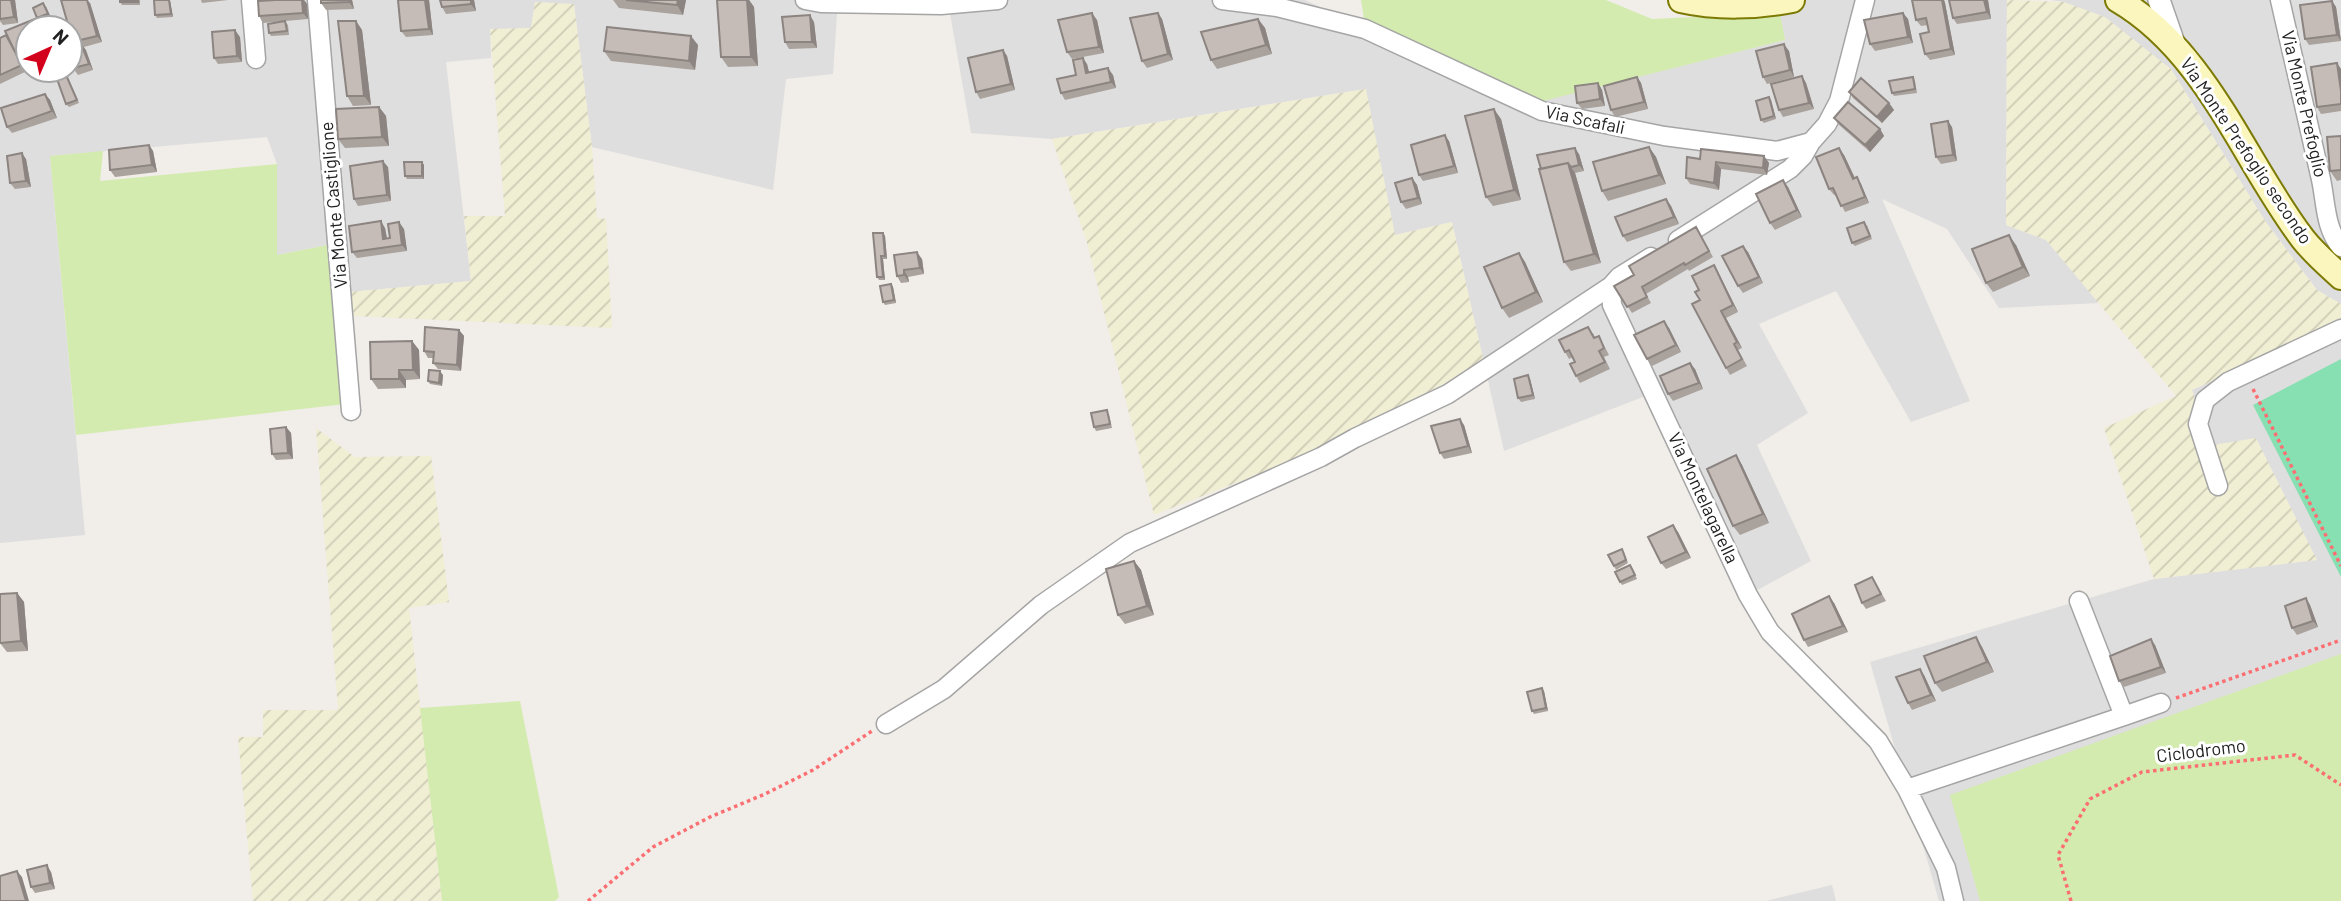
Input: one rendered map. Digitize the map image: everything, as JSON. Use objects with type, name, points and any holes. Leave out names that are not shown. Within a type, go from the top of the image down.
[{"type":"main road","points":[[1681,0],[1696,4],[1735,6],[1792,0]]},
{"type":"main road","name":"Via Monte Prefoglio secondo","points":[[2118,0],[2175,46],[2215,100],[2303,239],[2341,277]]},
{"type":"street","points":[[251,0],[256,59]]},
{"type":"street","name":"Via Monte Castiglione","points":[[317,0],[351,411]]},
{"type":"street","points":[[805,0],[821,3],[998,0]]},
{"type":"street","name":"Via Scafali","points":[[1222,0],[1277,7],[1365,29],[1542,111],[1664,136],[1777,151],[1811,142]]},
{"type":"street","points":[[886,723],[944,689],[1041,605],[1130,543],[1321,457],[1448,394],[1611,286],[1619,277],[1790,169],[1827,124],[1839,101],[1865,0]]},
{"type":"street","points":[[2159,0],[2175,46]]},
{"type":"street","name":"Via Monte Prefoglio","points":[[2280,0],[2323,185],[2327,218],[2341,247]]},
{"type":"street","name":"Via Montelagarella","points":[[1611,286],[1612,305],[1748,595],[1770,632],[1878,741],[1908,789],[1946,869],[1954,901]]},
{"type":"street","points":[[2218,486],[2198,425],[2205,400],[2245,373],[2341,328]]},
{"type":"street","points":[[2079,601],[2124,716]]},
{"type":"street","points":[[1908,789],[2161,704]]},
{"type":"path","points":[[2245,373],[2341,566]]},
{"type":"path","points":[[2161,704],[2341,640]]},
{"type":"path","points":[[588,901],[653,847],[710,817],[813,770],[857,739],[886,723]]},
{"type":"path","name":"Ciclodromo","points":[[2071,901],[2058,855],[2091,799],[2142,772],[2295,755],[2341,785]]},
{"type":"shaded area","points":[[0,0],[1305,0],[1527,104],[1785,40],[1777,0],[2007,0],[2006,225],[2046,240],[2099,303],[1999,308],[1947,229],[1882,199],[1970,401],[1911,422],[1836,291],[1759,324],[1808,413],[1757,445],[1811,561],[1748,595],[1653,393],[1504,451],[1452,222],[1395,235],[1365,89],[1052,139],[971,133],[950,13],[837,14],[833,74],[786,79],[773,190],[592,147],[574,5],[535,2],[531,28],[490,30],[491,58],[446,62],[471,281],[349,292],[328,245],[277,255],[277,164],[267,137],[50,156],[85,535],[0,543]]},
{"type":"shaded area","points":[[2007,0],[2064,2],[2105,17],[2171,69],[2265,221],[2317,290],[2341,304],[2341,324],[2192,390],[2213,445],[2256,438],[2317,560],[2154,579],[2104,428],[2176,396],[2046,240],[2006,225]]},
{"type":"shaded area","points":[[2051,0],[2341,0],[2341,304],[2317,290],[2265,221],[2171,69],[2064,2]]},
{"type":"shaded area","points":[[535,2],[574,4],[592,147],[597,218],[606,219],[612,328],[354,316],[349,292],[471,281],[464,216],[505,216],[490,29],[531,28]]},
{"type":"shaded area","points":[[1366,89],[1395,235],[1452,222],[1484,363],[1307,455],[1154,515],[1087,243],[1052,139]]},
{"type":"shaded area","points":[[2341,324],[2341,901],[1939,901],[1870,662],[2154,579],[2316,560],[2213,446],[2192,390]]},
{"type":"shaded area","points":[[316,428],[355,457],[431,456],[449,602],[409,608],[442,901],[253,901],[238,737],[263,737],[263,710],[338,710]]},
{"type":"shaded area","points":[[1832,885],[1836,901],[1766,901]]},
{"type":"green space","points":[[1361,0],[1606,0],[1652,19],[1780,13],[1785,40],[1543,101],[1364,19]]},
{"type":"green space","points":[[103,151],[100,181],[277,164],[277,255],[328,245],[345,404],[76,435],[50,156]]},
{"type":"green space","points":[[2341,359],[2341,577],[2253,405]]},
{"type":"green space","points":[[2341,654],[2341,901],[1980,901],[1950,795]]},
{"type":"green space","points":[[520,701],[559,897],[555,901],[442,901],[420,708]]},
{"type":"building","points":[[0,0],[11,0],[14,17],[0,19]]},
{"type":"building","points":[[61,0],[87,0],[97,36],[84,39],[84,14],[65,14]]},
{"type":"building","points":[[138,0],[138,2],[120,2]]},
{"type":"building","points":[[154,0],[169,0],[171,14],[155,15]]},
{"type":"building","points":[[302,0],[303,13],[259,16],[258,1]]},
{"type":"building","points":[[321,0],[349,0],[349,2],[321,3]]},
{"type":"building","points":[[398,0],[425,0],[429,29],[401,31]]},
{"type":"building","points":[[440,0],[471,0],[471,4],[442,7]]},
{"type":"building","points":[[626,0],[678,0],[677,5]]},
{"type":"building","points":[[717,0],[747,0],[751,57],[721,57]]},
{"type":"building","points":[[1912,0],[1942,0],[1951,49],[1925,54],[1920,34],[1929,32],[1926,18],[1916,20]]},
{"type":"building","points":[[1949,0],[1984,0],[1987,12],[1953,18]]},
{"type":"building","points":[[2332,1],[2337,35],[2305,39],[2300,5]]},
{"type":"building","points":[[43,3],[48,14],[35,14],[33,8]]},
{"type":"building","points":[[1092,13],[1099,47],[1067,52],[1058,20]]},
{"type":"building","points":[[1158,13],[1168,54],[1142,61],[1130,18]]},
{"type":"building","points":[[1903,13],[1908,37],[1870,44],[1864,20]]},
{"type":"building","points":[[810,15],[812,42],[785,42],[782,17]]},
{"type":"building","points":[[1258,19],[1266,45],[1211,60],[1201,32]]},
{"type":"building","points":[[285,21],[287,31],[269,33],[268,24]]},
{"type":"building","points":[[338,21],[356,21],[364,96],[347,96]]},
{"type":"building","points":[[14,27],[14,50],[5,31]]},
{"type":"building","points":[[607,27],[691,36],[689,61],[604,51]]},
{"type":"building","points":[[235,30],[237,56],[214,58],[212,32]]},
{"type":"building","points":[[6,35],[14,50],[14,69],[0,75],[0,38]]},
{"type":"building","points":[[1784,44],[1790,70],[1763,77],[1756,51]]},
{"type":"building","points":[[1003,50],[1011,84],[976,92],[968,58]]},
{"type":"building","points":[[84,52],[89,64],[84,65]]},
{"type":"building","points":[[1083,58],[1086,73],[1108,68],[1111,82],[1061,93],[1057,79],[1076,75],[1073,60]]},
{"type":"building","points":[[2337,63],[2341,104],[2317,107],[2311,67]]},
{"type":"building","points":[[1802,76],[1809,103],[1779,110],[1771,84]]},
{"type":"building","points":[[1637,77],[1644,102],[1611,110],[1604,86]]},
{"type":"building","points":[[1913,77],[1915,89],[1892,93],[1889,81]]},
{"type":"building","points":[[1861,78],[1889,103],[1877,117],[1849,92]]},
{"type":"building","points":[[1598,83],[1600,99],[1577,103],[1575,86]]},
{"type":"building","points":[[59,84],[70,84],[77,100],[66,104]]},
{"type":"building","points":[[45,94],[52,111],[7,127],[1,108]]},
{"type":"building","points":[[1769,97],[1774,116],[1761,120],[1756,101]]},
{"type":"building","points":[[1848,102],[1880,129],[1865,145],[1834,118]]},
{"type":"building","points":[[379,107],[382,137],[338,139],[336,109]]},
{"type":"building","points":[[1494,109],[1514,190],[1486,197],[1465,116]]},
{"type":"building","points":[[1948,121],[1953,155],[1936,157],[1931,124]]},
{"type":"building","points":[[1445,135],[1454,166],[1419,175],[1411,145]]},
{"type":"building","points":[[2341,136],[2341,170],[2330,171],[2327,137]]},
{"type":"building","points":[[149,145],[152,165],[110,170],[109,150]]},
{"type":"building","points":[[1649,147],[1659,175],[1602,191],[1593,162]]},
{"type":"building","points":[[1575,148],[1579,165],[1571,167],[1568,163],[1541,169],[1537,155]]},
{"type":"building","points":[[1839,148],[1853,179],[1857,177],[1865,197],[1841,206],[1833,188],[1829,189],[1816,157]]},
{"type":"building","points":[[1701,149],[1764,156],[1763,168],[1716,162],[1714,183],[1686,178],[1687,157],[1700,159]]},
{"type":"building","points":[[22,153],[26,181],[10,183],[7,156]]},
{"type":"building","points":[[383,161],[387,195],[354,199],[350,166]]},
{"type":"building","points":[[404,162],[422,162],[422,176],[405,176]]},
{"type":"building","points":[[1568,163],[1594,254],[1564,262],[1539,169]]},
{"type":"building","points":[[1412,178],[1418,198],[1401,202],[1395,183]]},
{"type":"building","points":[[1783,180],[1797,210],[1770,223],[1756,194]]},
{"type":"building","points":[[1666,199],[1674,217],[1623,236],[1615,217]]},
{"type":"building","points":[[381,221],[383,239],[390,238],[388,224],[399,222],[402,245],[352,252],[349,226]]},
{"type":"building","points":[[1864,222],[1870,236],[1852,243],[1847,228]]},
{"type":"building","points":[[1696,227],[1709,251],[1642,287],[1647,297],[1627,307],[1614,286],[1634,275],[1629,266]]},
{"type":"building","points":[[873,233],[883,233],[883,277],[877,277]]},
{"type":"building","points":[[2009,235],[2023,267],[1986,283],[1972,249]]},
{"type":"building","points":[[1743,246],[1759,277],[1738,286],[1722,256]]},
{"type":"building","points":[[917,252],[920,268],[904,270],[904,275],[897,276],[894,255]]},
{"type":"building","points":[[1519,253],[1536,292],[1502,308],[1484,267]]},
{"type":"building","points":[[1714,265],[1733,305],[1721,311],[1737,342],[1734,344],[1742,359],[1726,368],[1692,304],[1700,300],[1695,292],[1699,290],[1692,276]]},
{"type":"building","points":[[891,284],[894,300],[883,302],[880,286]]},
{"type":"building","points":[[1664,321],[1676,345],[1647,359],[1634,335]]},
{"type":"building","points":[[425,327],[459,330],[457,365],[433,363],[434,352],[424,351]]},
{"type":"building","points":[[1588,327],[1594,338],[1599,336],[1604,348],[1599,351],[1605,362],[1576,376],[1570,364],[1575,362],[1569,350],[1565,352],[1559,340]]},
{"type":"building","points":[[412,341],[413,370],[399,370],[399,379],[371,379],[370,342]]},
{"type":"building","points":[[1690,363],[1699,383],[1668,394],[1660,376]]},
{"type":"building","points":[[429,370],[440,371],[439,383],[428,381]]},
{"type":"building","points":[[1528,375],[1533,395],[1518,398],[1514,379]]},
{"type":"building","points":[[1107,410],[1110,424],[1094,427],[1091,413]]},
{"type":"building","points":[[1460,419],[1468,446],[1440,453],[1431,426]]},
{"type":"building","points":[[286,427],[288,453],[272,454],[270,429]]},
{"type":"building","points":[[1736,455],[1763,514],[1733,526],[1707,469]]},
{"type":"building","points":[[1673,525],[1686,552],[1661,563],[1648,537]]},
{"type":"building","points":[[1622,549],[1626,560],[1614,566],[1608,555]]},
{"type":"building","points":[[1134,561],[1147,606],[1118,615],[1106,569]]},
{"type":"building","points":[[1630,565],[1635,575],[1620,582],[1615,572]]},
{"type":"building","points":[[1872,577],[1881,594],[1862,603],[1855,585]]},
{"type":"building","points":[[17,593],[21,641],[0,643],[0,594]]},
{"type":"building","points":[[1829,596],[1843,626],[1804,640],[1792,614]]},
{"type":"building","points":[[2306,598],[2313,621],[2292,628],[2285,606]]},
{"type":"building","points":[[1976,637],[1987,662],[1935,683],[1924,656]]},
{"type":"building","points":[[2151,639],[2161,667],[2119,681],[2110,656]]},
{"type":"building","points":[[1920,669],[1931,695],[1908,703],[1896,677]]},
{"type":"building","points":[[1542,688],[1546,708],[1532,711],[1527,692]]},
{"type":"building","points":[[47,865],[50,883],[31,887],[27,870]]},
{"type":"building","points":[[17,871],[26,901],[0,901],[0,876]]}]
